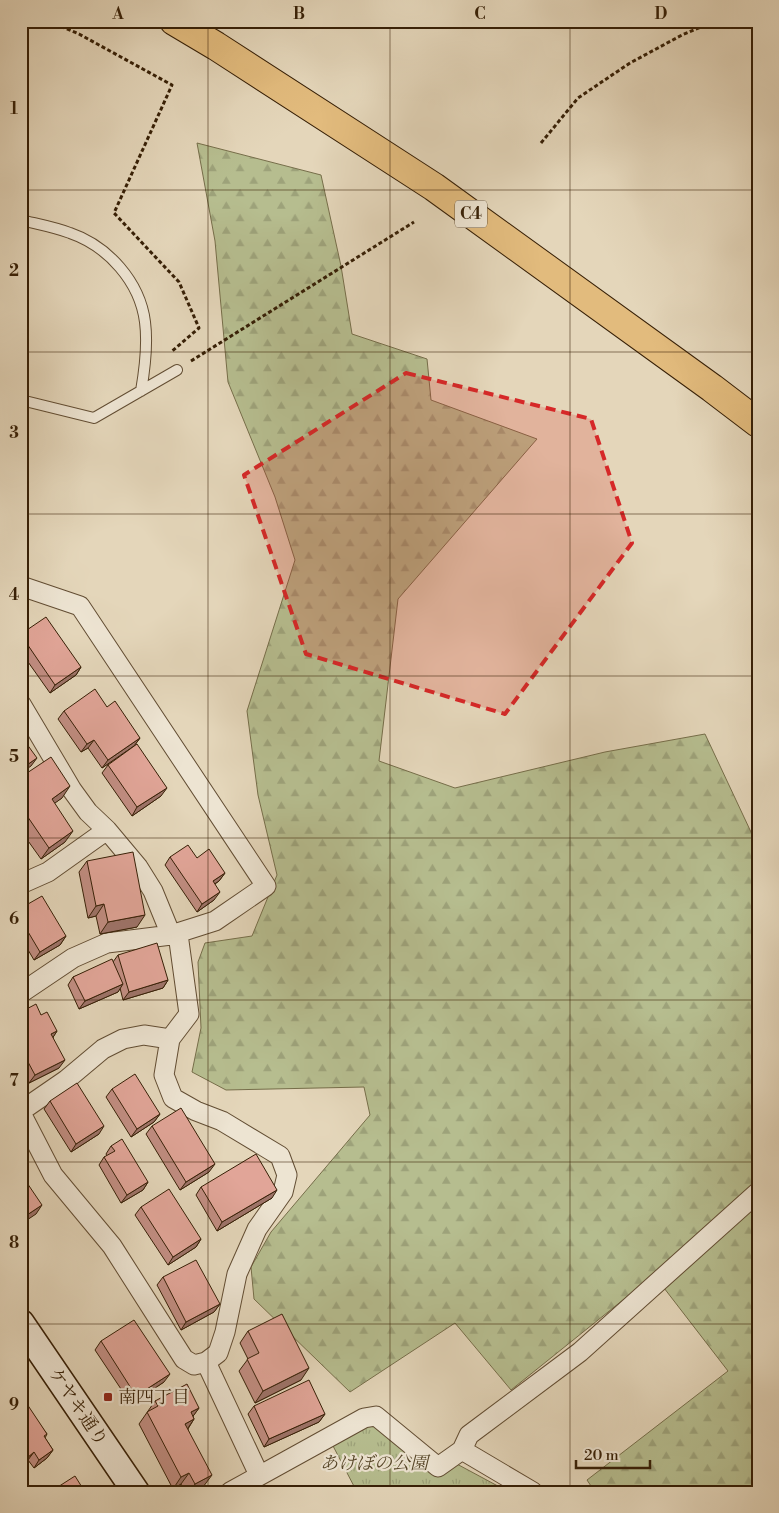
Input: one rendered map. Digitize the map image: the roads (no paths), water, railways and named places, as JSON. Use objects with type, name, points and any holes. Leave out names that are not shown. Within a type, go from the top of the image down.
[{"type":"highway","name":"C4","points":[[174,21],[216,46],[434,187],[758,423]]},
{"type":"street","points":[[21,586],[80,606],[266,886],[215,921],[175,934],[107,943],[72,958],[21,993]]},
{"type":"street","points":[[21,704],[72,790],[88,812],[107,830],[138,867],[153,890],[175,934],[189,1014],[170,1039],[164,1075],[173,1098],[196,1111],[222,1121],[280,1156],[287,1175],[283,1192],[257,1229],[237,1274],[226,1332],[218,1353],[206,1362],[194,1365],[184,1358],[112,1246],[52,1175],[21,1112],[66,1080],[103,1049],[122,1039],[144,1035],[170,1039]]},
{"type":"street","points":[[21,884],[48,872],[107,830]]},
{"type":"street","points":[[230,1492],[364,1418],[376,1416],[438,1467],[462,1450],[470,1435],[580,1352],[758,1192]]},
{"type":"street","name":"ケヤキ通り","points":[[21,1323],[136,1492]]},
{"type":"street","points":[[206,1362],[259,1475]]},
{"type":"street","points":[[462,1450],[533,1492]]},
{"type":"lane","points":[[21,220],[71,233],[97,247],[120,267],[137,292],[145,321],[146,359],[141,391]]},
{"type":"lane","points":[[21,400],[94,418],[176,370]]},
{"type":"place","name":"南四丁目","points":[[108,1397]]},
{"type":"park label","name":"あけぼの公園","points":[[374,1463]]}]
